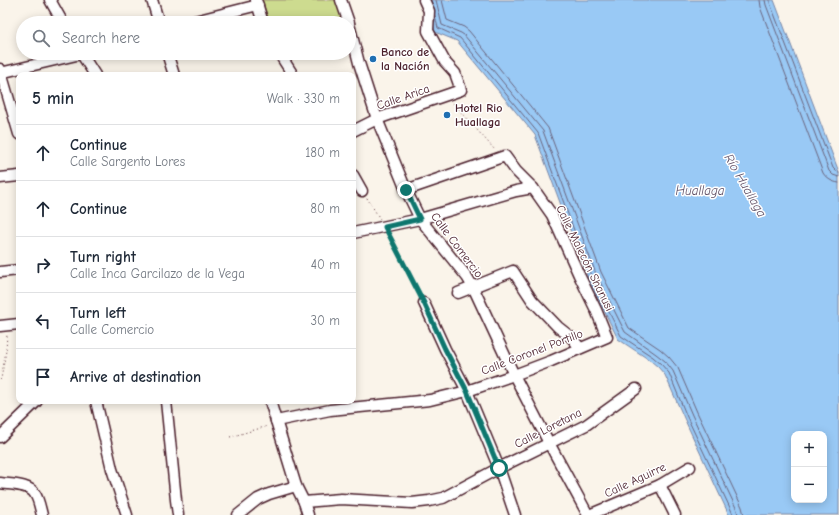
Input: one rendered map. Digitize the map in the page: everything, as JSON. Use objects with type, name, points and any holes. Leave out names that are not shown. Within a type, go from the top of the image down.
[{"type":"street","points":[[50,0],[60,16]]},
{"type":"street","points":[[152,0],[156,16]]},
{"type":"street","name":"Calle Comercio","points":[[341,0],[346,16]]},
{"type":"street","name":"Calle Arica","points":[[356,130],[378,119],[461,90],[455,73],[445,62],[428,32],[429,11],[424,0]]},
{"type":"street","points":[[210,16],[257,2],[261,16]]},
{"type":"street","name":"Calle Comercio","points":[[356,52],[378,119],[406,190],[420,219],[467,277],[473,287],[514,375],[549,444],[588,515]]},
{"type":"street","points":[[16,124],[0,72],[52,60]]},
{"type":"street","points":[[87,60],[93,72]]},
{"type":"street","points":[[169,60],[173,72]]},
{"type":"street","points":[[283,60],[291,72]]},
{"type":"street","points":[[406,190],[505,156]]},
{"type":"street","name":"Calle Malecón Shanusi","points":[[505,156],[516,171],[533,188],[552,215],[607,337]]},
{"type":"street","points":[[516,171],[516,191]]},
{"type":"street","points":[[0,178],[16,176]]},
{"type":"street","points":[[356,180],[362,191]]},
{"type":"street","points":[[356,232],[420,219],[516,191],[533,188]]},
{"type":"street","points":[[0,272],[16,270]]},
{"type":"street","points":[[458,293],[513,271],[532,300],[558,327],[572,338],[580,348]]},
{"type":"street","points":[[424,303],[445,349],[467,391],[499,468],[515,515]]},
{"type":"street","points":[[4,326],[16,324]]},
{"type":"street","name":"Calle Coronel Portillo","points":[[277,422],[329,406],[430,400],[467,391],[551,361],[607,337]]},
{"type":"street","name":"Calle Loretana","points":[[304,502],[341,499],[412,503],[443,498],[499,468],[586,425],[636,388]]},
{"type":"street","points":[[0,437],[34,404]]},
{"type":"street","points":[[97,404],[112,469],[127,515]]},
{"type":"street","points":[[166,404],[178,515]]},
{"type":"street","points":[[271,404],[296,486],[304,502],[308,515]]},
{"type":"street","name":"Calle Aguirre","points":[[588,515],[660,485],[690,467]]},
{"type":"street","points":[[0,483],[30,489],[35,494],[42,515]]},
{"type":"street","points":[[660,485],[675,515]]},
{"type":"street","points":[[238,515],[258,499],[296,486]]},
{"type":"path","points":[[447,96],[498,154],[505,156]]},
{"type":"path","points":[[362,191],[385,227],[424,303]]},
{"type":"path","points":[[0,380],[6,351],[4,326]]},
{"type":"path","points":[[230,437],[277,422]]},
{"type":"green space","points":[[262,0],[336,0],[341,16],[268,16]]},
{"type":"water","name":"Huallaga","points":[[427,0],[774,0],[839,172],[839,515],[729,515],[665,375],[651,361],[618,339],[588,278],[535,135],[457,41],[435,32]]},
{"type":"place","name":"Banco de la Nación","points":[[373,59]]},
{"type":"place","name":"Hotel Rio Huallaga","points":[[447,115]]},
{"type":"route","points":[[406,190],[420,219],[385,227],[467,391],[499,468]]},
{"type":"water label","name":"Río Huallaga","points":[[746,185]]}]
